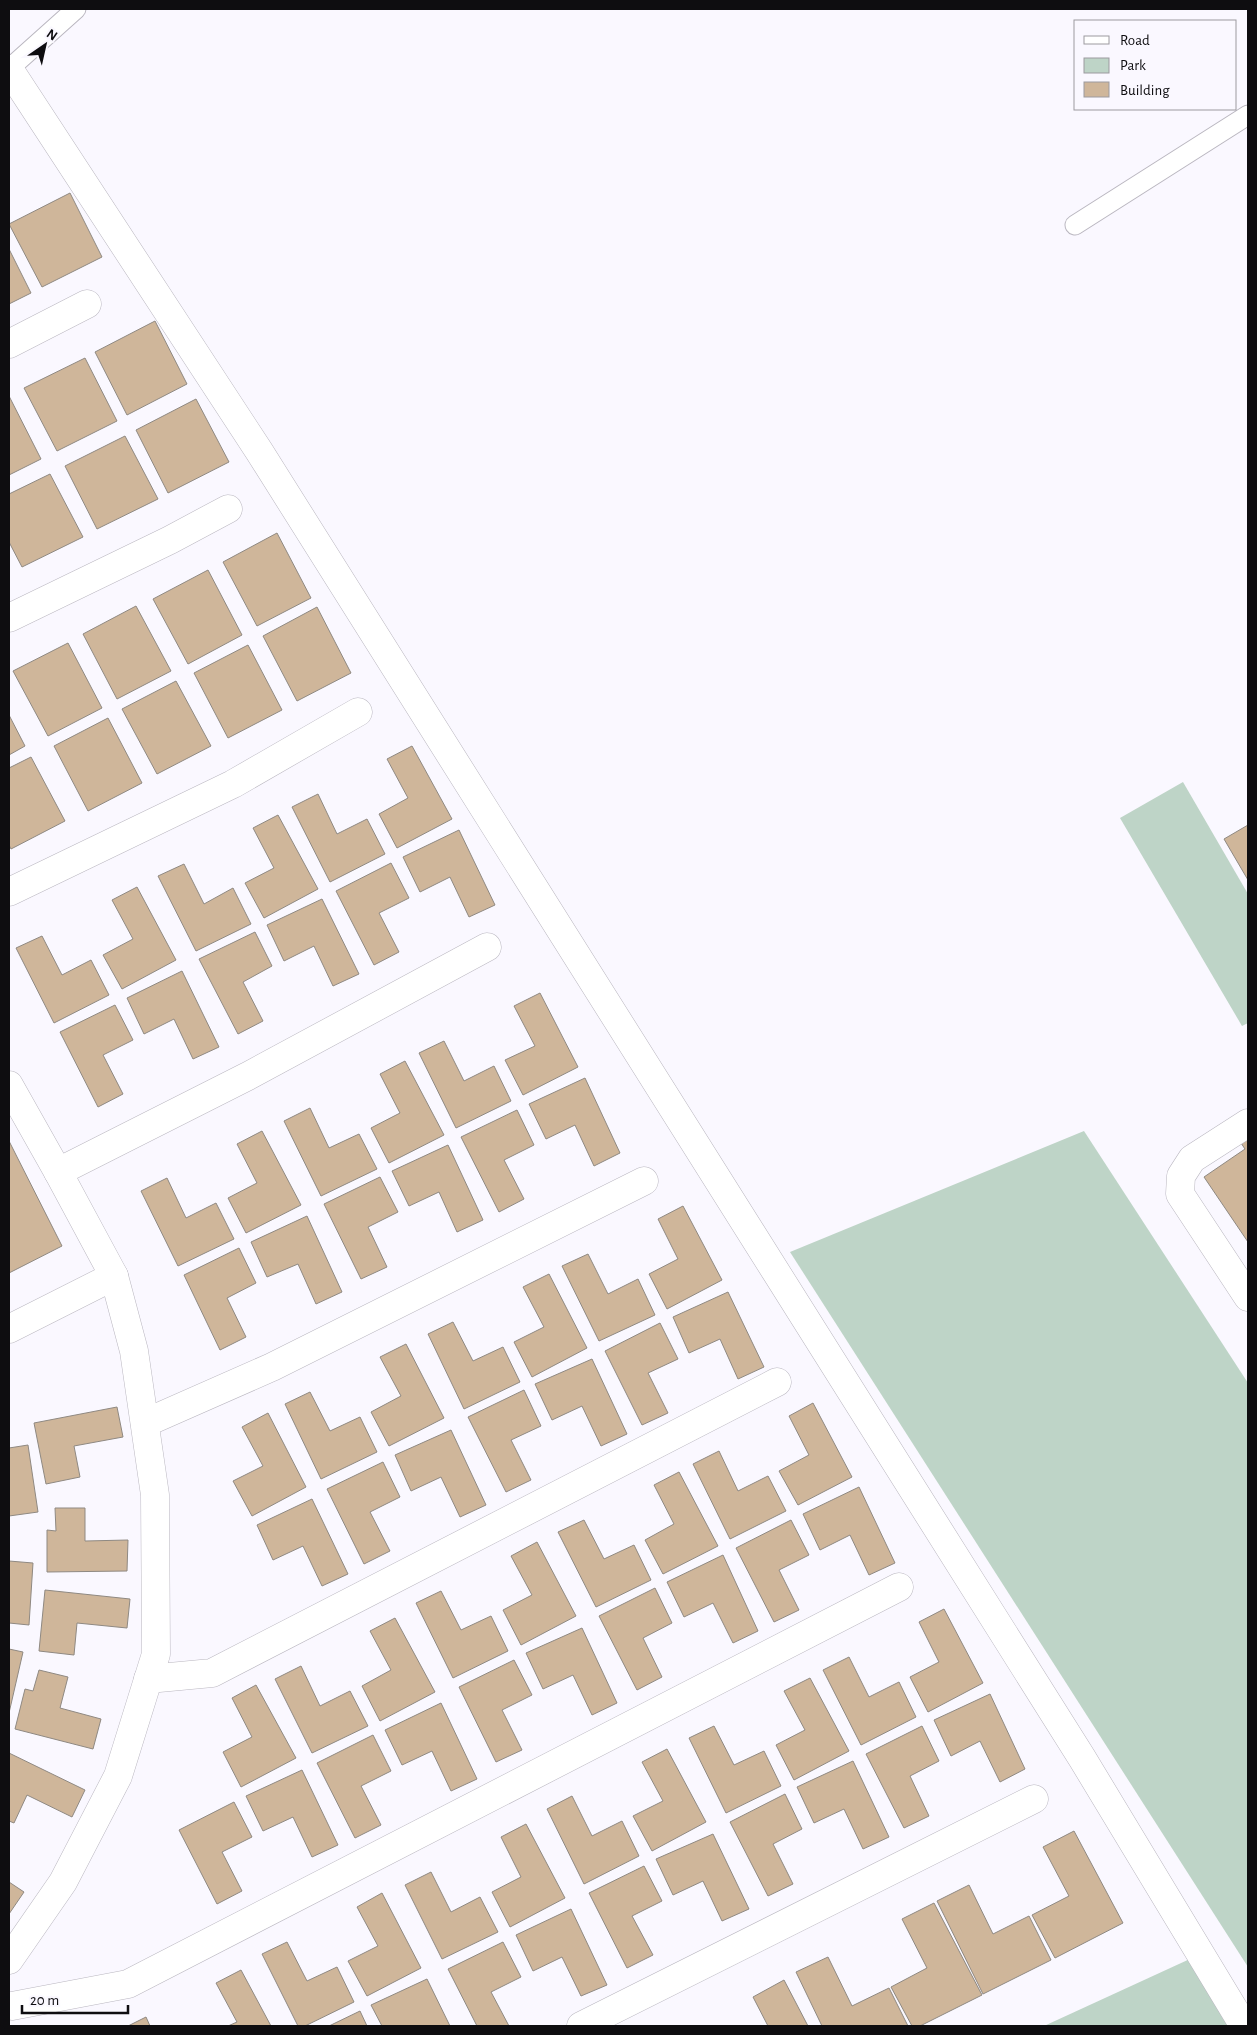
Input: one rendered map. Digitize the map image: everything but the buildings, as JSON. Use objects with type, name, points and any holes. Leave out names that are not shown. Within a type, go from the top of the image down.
[{"type":"street","points":[[9,69],[264,459],[1082,1758],[1244,2026]]},
{"type":"street","points":[[9,344],[87,304]]},
{"type":"street","points":[[9,618],[170,540],[228,509]]},
{"type":"street","points":[[9,892],[234,784],[358,712]]},
{"type":"street","points":[[58,1172],[248,1076],[487,947]]},
{"type":"street","points":[[9,1084],[114,1276],[134,1351],[156,1495],[156,1654],[118,1776],[64,1882],[9,1960]]},
{"type":"street","points":[[1248,1123],[1192,1159],[1181,1176],[1180,1194],[1248,1297]]},
{"type":"street","points":[[145,1423],[272,1367],[644,1180]]},
{"type":"street","points":[[9,1330],[114,1276]]},
{"type":"street","points":[[148,1680],[212,1673],[777,1382]]},
{"type":"street","points":[[12,2008],[128,1984],[900,1587]]},
{"type":"street","points":[[581,2026],[1034,1799]]},
{"type":"lane","points":[[9,69],[76,9]]},
{"type":"lane","points":[[1075,225],[1248,115]]},
{"type":"green space","points":[[1183,782],[1248,894],[1248,1023],[1242,1026],[1120,818]]},
{"type":"green space","points":[[1084,1131],[1248,1383],[1248,1967],[790,1252]]},
{"type":"green space","points":[[1192,1958],[1233,2026],[1044,2026]]}]
